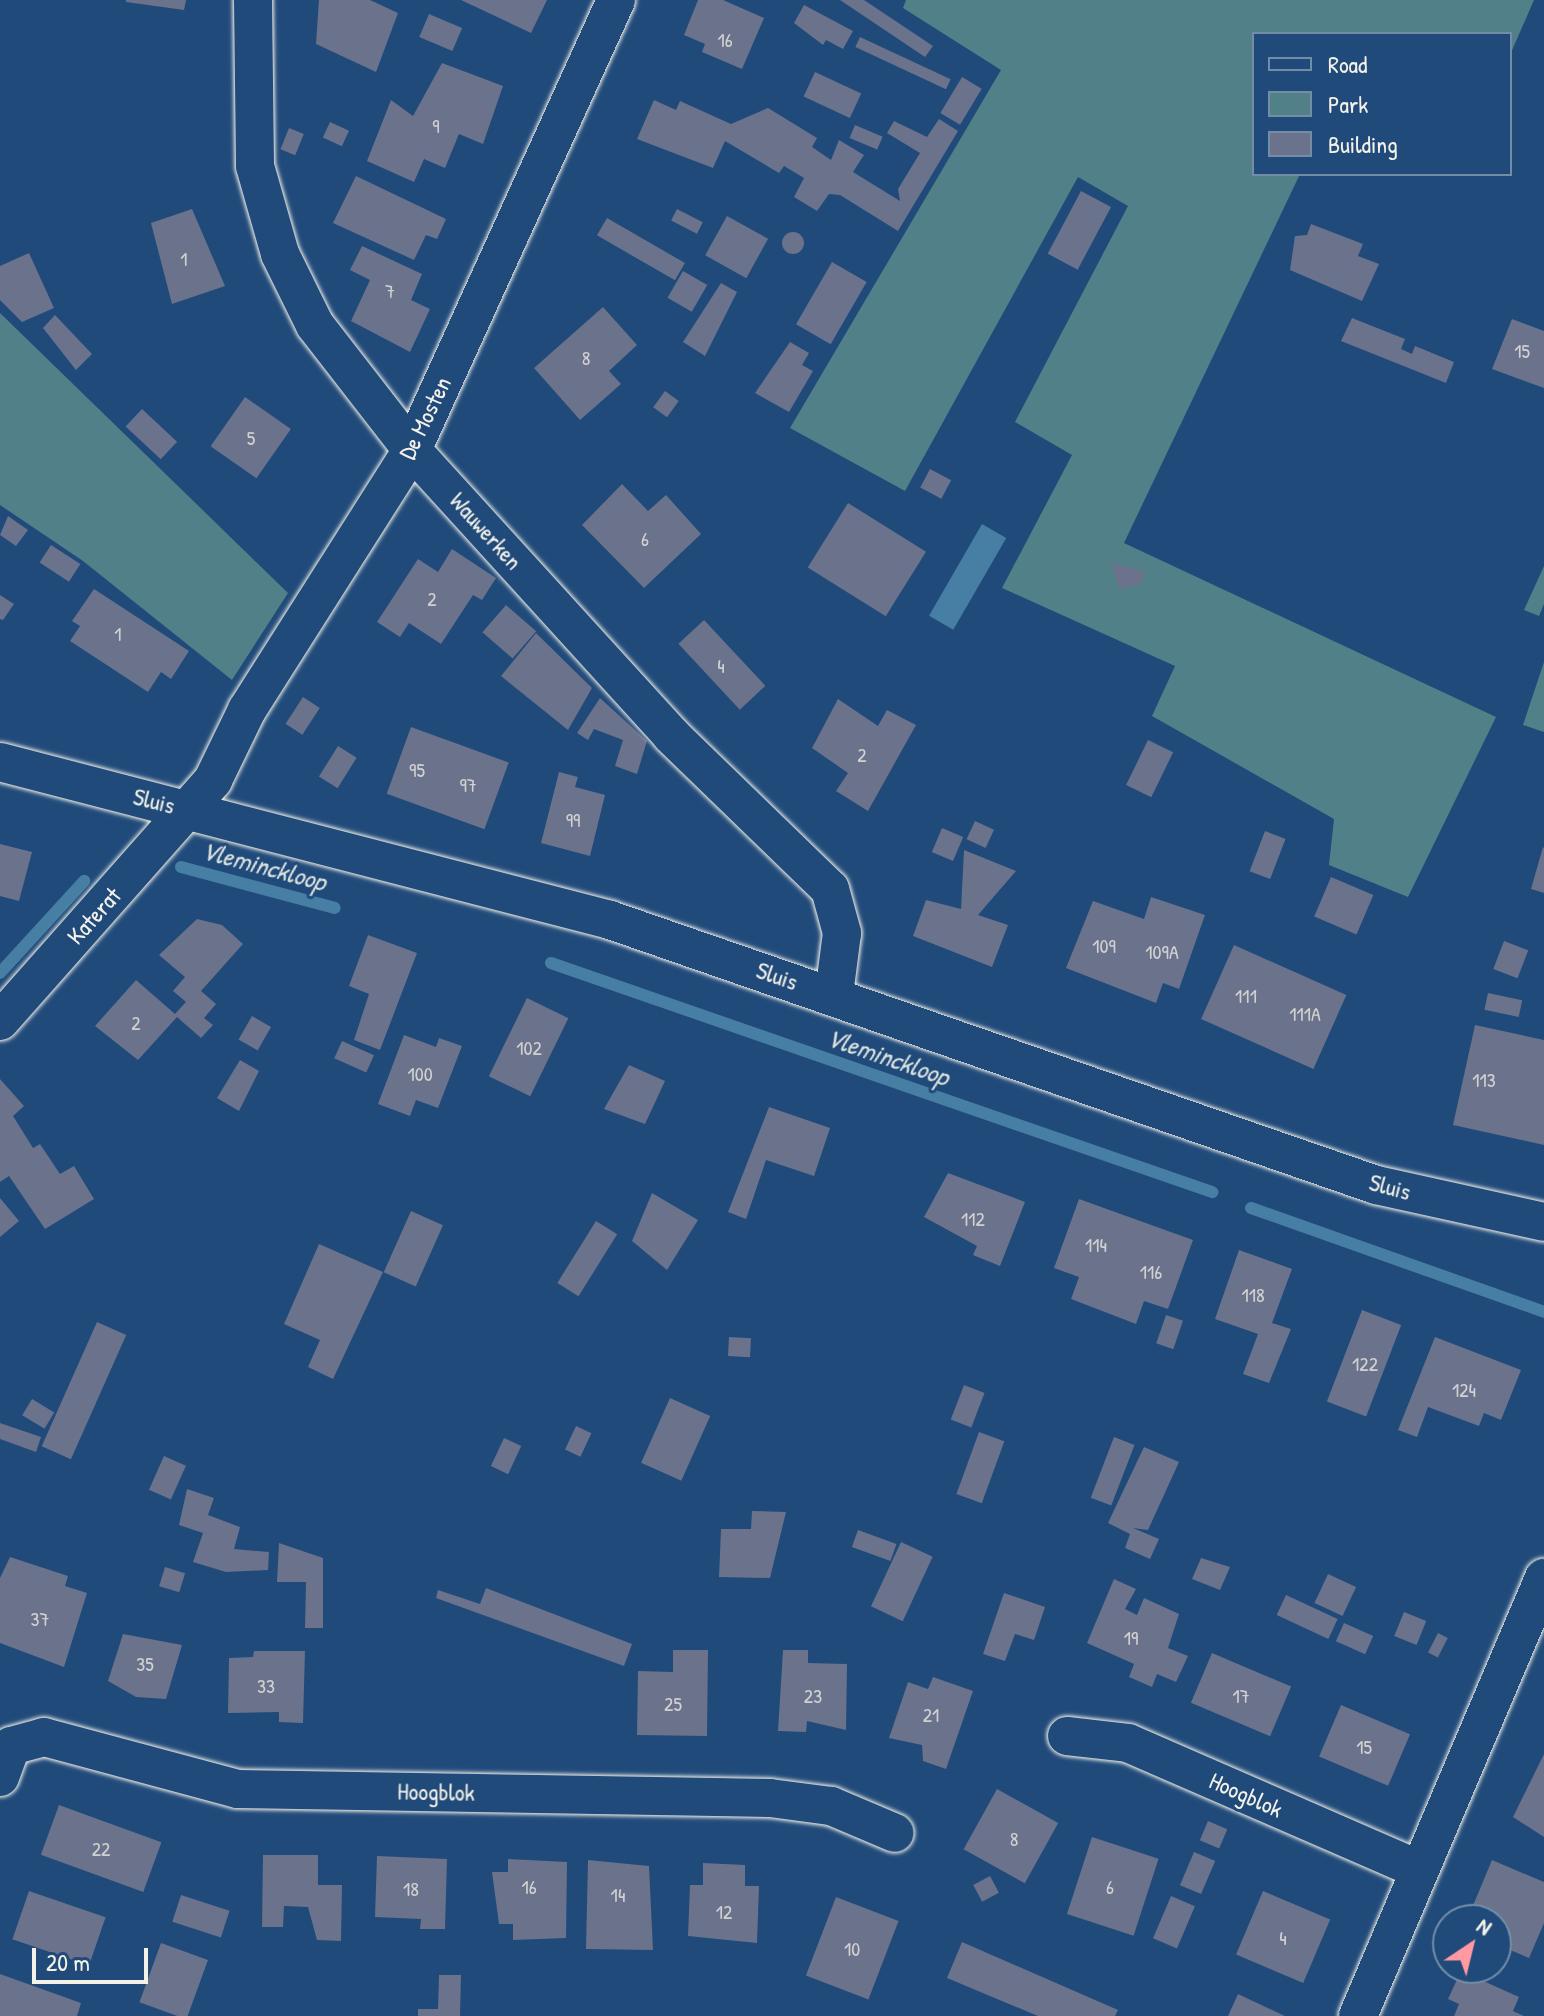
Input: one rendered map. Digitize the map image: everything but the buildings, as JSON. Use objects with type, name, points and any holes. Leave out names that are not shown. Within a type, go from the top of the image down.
[{"type":"street","name":"Wauwerken","points":[[253,0],[255,166],[280,254],[315,325],[412,450],[671,735],[830,889],[842,933],[834,995]]},
{"type":"street","name":"De Mosten","points":[[187,809],[213,780],[247,710],[412,450],[616,0]]},
{"type":"street","name":"Sluis","points":[[0,762],[610,920],[1376,1185],[1544,1222]]},
{"type":"street","name":"Katerat","points":[[0,1021],[187,809]]},
{"type":"street","points":[[1358,2016],[1544,1578]]},
{"type":"street","name":"Hoogblok","points":[[1067,1736],[1128,1743],[1420,1870]]},
{"type":"street","name":"Hoogblok","points":[[0,1777],[11,1746],[44,1737],[238,1789],[770,1798],[831,1806],[895,1833]]},
{"type":"green space","points":[[906,0],[1534,0],[1512,50],[1512,32],[1252,32],[1252,176],[1299,176],[1124,543],[1496,717],[1408,897],[1329,865],[1334,819],[1152,716],[1175,666],[1002,588],[1072,455],[1015,422],[1128,206],[1078,177],[905,491],[790,428],[1001,70],[903,8]]},
{"type":"green space","points":[[0,313],[288,593],[232,680],[83,561],[0,505]]},
{"type":"green space","points":[[1544,566],[1544,604],[1539,616],[1524,610]]},
{"type":"green space","points":[[1544,662],[1544,732],[1523,725]]},
{"type":"water","points":[[982,524],[1006,538],[953,630],[929,616]]},
{"type":"waterway","name":"Vleminckloop","points":[[181,867],[335,908]]},
{"type":"waterway","name":"Vleminckloop","points":[[0,973],[84,881]]},
{"type":"waterway","name":"Vleminckloop","points":[[551,963],[1212,1192]]},
{"type":"waterway","name":"Vleminckloop","points":[[1251,1208],[1544,1312]]}]
